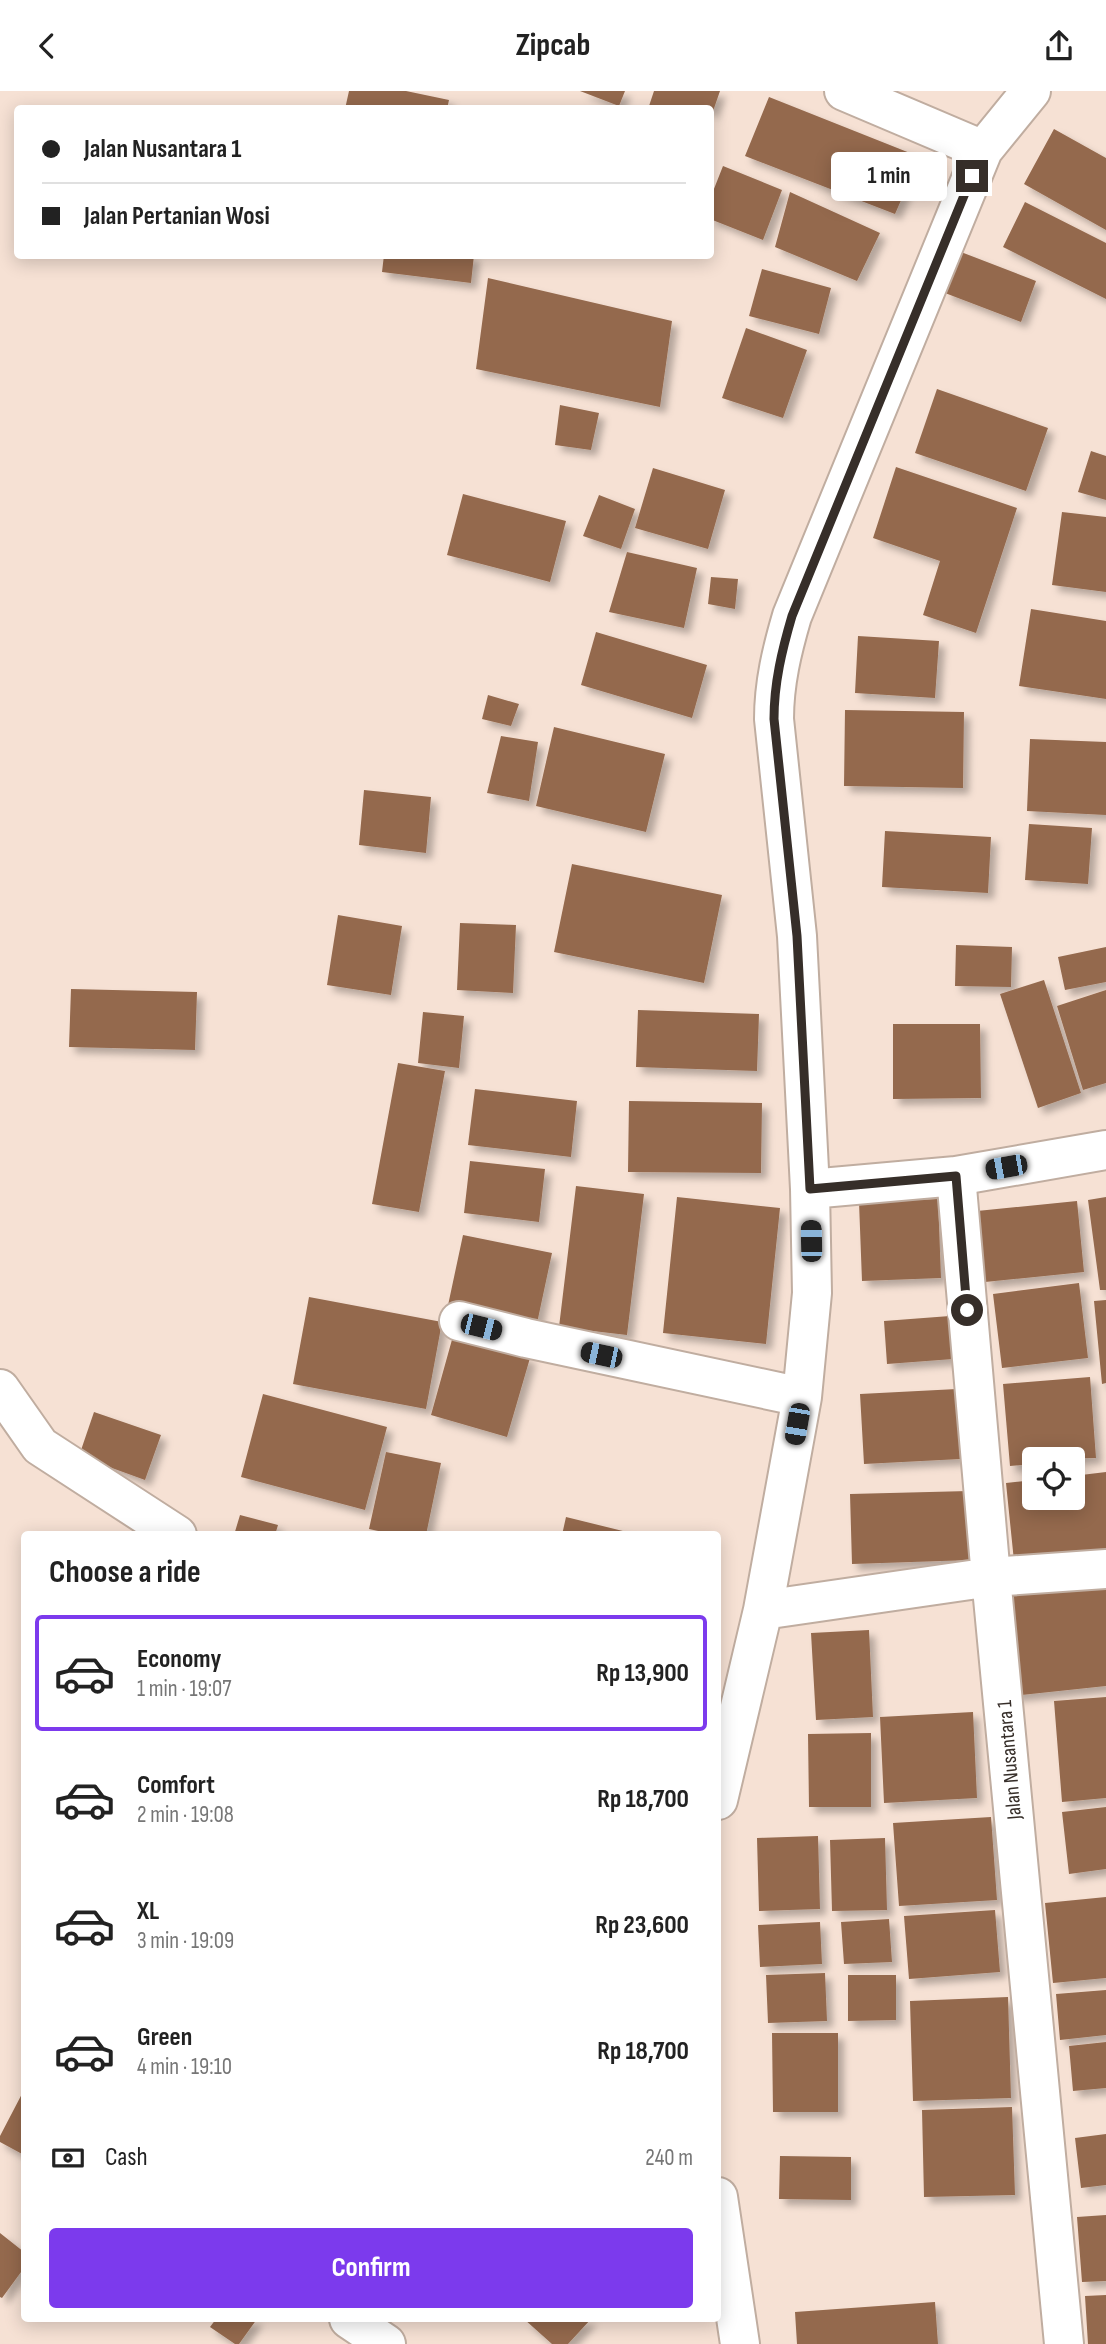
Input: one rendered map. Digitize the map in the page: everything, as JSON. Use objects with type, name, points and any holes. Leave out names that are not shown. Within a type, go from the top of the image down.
[{"type":"street","points":[[845,91],[983,150]]},
{"type":"street","points":[[721,1773],[734,1655],[763,1610],[802,1397],[812,1293],[810,1189],[797,936],[774,719],[774,693],[781,655],[792,616],[983,150],[1031,91]]},
{"type":"street","points":[[810,1189],[956,1176],[1106,1150]]},
{"type":"street","name":"Jalan Nusantara 1","points":[[956,1176],[1064,2344]]},
{"type":"street","points":[[458,1321],[802,1397]]},
{"type":"street","points":[[0,1389],[40,1446],[171,1531]]},
{"type":"street","points":[[763,1610],[991,1577],[1106,1569]]},
{"type":"street","points":[[721,2217],[740,2344]]},
{"type":"street","points":[[353,2322],[386,2344]]},
{"type":"building","points":[[349,91],[406,91],[449,100],[448,105],[346,105]]},
{"type":"building","points":[[580,91],[625,91],[619,105]]},
{"type":"building","points":[[654,91],[720,91],[714,108],[714,105],[649,105]]},
{"type":"building","points":[[769,97],[920,157],[895,214],[745,156]]},
{"type":"building","points":[[1054,129],[1106,158],[1106,230],[1024,184]]},
{"type":"building","points":[[723,166],[782,190],[763,240],[714,221],[714,189]]},
{"type":"building","points":[[790,192],[880,233],[857,281],[775,247]]},
{"type":"building","points":[[1025,202],[1106,243],[1106,299],[1003,247]]},
{"type":"building","points":[[961,252],[1036,281],[1021,322],[945,293]]},
{"type":"building","points":[[384,259],[474,259],[471,283],[382,272]]},
{"type":"building","points":[[762,269],[831,288],[819,334],[749,316]]},
{"type":"building","points":[[488,278],[672,321],[660,407],[476,369]]},
{"type":"building","points":[[746,328],[807,350],[783,418],[722,398]]},
{"type":"building","points":[[937,389],[1048,428],[1026,491],[915,453]]},
{"type":"building","points":[[560,405],[599,413],[591,450],[555,445]]},
{"type":"building","points":[[1091,451],[1106,456],[1106,500],[1078,492]]},
{"type":"building","points":[[896,467],[1017,508],[976,633],[923,615],[940,561],[873,538]]},
{"type":"building","points":[[653,468],[725,490],[708,549],[635,528]]},
{"type":"building","points":[[463,494],[566,521],[550,582],[447,555]]},
{"type":"building","points":[[599,495],[635,509],[621,549],[583,536]]},
{"type":"building","points":[[1062,512],[1106,517],[1106,592],[1052,585]]},
{"type":"building","points":[[627,552],[697,568],[684,628],[609,612]]},
{"type":"building","points":[[711,577],[738,579],[735,609],[708,604]]},
{"type":"building","points":[[1031,609],[1106,621],[1106,699],[1019,686]]},
{"type":"building","points":[[596,632],[707,665],[692,718],[581,685]]},
{"type":"building","points":[[858,636],[939,641],[935,698],[855,693]]},
{"type":"building","points":[[488,695],[519,704],[511,726],[482,719]]},
{"type":"building","points":[[845,710],[964,712],[963,788],[844,786]]},
{"type":"building","points":[[554,727],[665,754],[646,832],[536,806]]},
{"type":"building","points":[[501,736],[538,742],[529,801],[487,793]]},
{"type":"building","points":[[1030,739],[1106,742],[1106,815],[1027,811]]},
{"type":"building","points":[[364,790],[431,797],[426,853],[359,845]]},
{"type":"building","points":[[1029,824],[1092,828],[1088,884],[1025,880]]},
{"type":"building","points":[[885,831],[991,837],[988,893],[882,887]]},
{"type":"building","points":[[572,864],[722,895],[704,983],[554,952]]},
{"type":"building","points":[[338,915],[402,926],[391,995],[327,985]]},
{"type":"building","points":[[460,923],[516,925],[513,993],[457,990]]},
{"type":"building","points":[[956,945],[1012,947],[1011,987],[955,986]]},
{"type":"building","points":[[1106,947],[1106,982],[1065,990],[1058,957]]},
{"type":"building","points":[[1044,980],[1081,1093],[1038,1108],[1000,994]]},
{"type":"building","points":[[71,989],[197,992],[195,1050],[69,1047]]},
{"type":"building","points":[[1106,990],[1106,1083],[1083,1090],[1057,1006]]},
{"type":"building","points":[[638,1010],[759,1014],[757,1071],[636,1067]]},
{"type":"building","points":[[423,1012],[464,1016],[459,1068],[418,1063]]},
{"type":"building","points":[[893,1024],[980,1024],[981,1098],[893,1099]]},
{"type":"building","points":[[398,1063],[445,1071],[419,1212],[372,1204]]},
{"type":"building","points":[[475,1089],[577,1101],[571,1157],[468,1145]]},
{"type":"building","points":[[629,1101],[762,1103],[761,1173],[628,1172]]},
{"type":"building","points":[[470,1161],[545,1169],[539,1222],[464,1213]]},
{"type":"building","points":[[576,1186],[644,1194],[627,1335],[559,1327]]},
{"type":"building","points":[[677,1197],[780,1208],[766,1344],[663,1333]]},
{"type":"building","points":[[1106,1197],[1106,1290],[1100,1290],[1088,1200]]},
{"type":"building","points":[[938,1199],[941,1278],[862,1281],[859,1202]]},
{"type":"building","points":[[1077,1201],[1084,1272],[985,1282],[977,1211]]},
{"type":"building","points":[[463,1235],[552,1253],[536,1328],[447,1310]]},
{"type":"building","points":[[1079,1283],[1088,1358],[1002,1368],[993,1294]]},
{"type":"building","points":[[309,1297],[442,1322],[426,1409],[293,1384]]},
{"type":"building","points":[[1106,1300],[1106,1383],[1102,1384],[1094,1301]]},
{"type":"building","points":[[950,1316],[953,1359],[887,1364],[884,1321]]},
{"type":"building","points":[[453,1336],[530,1358],[507,1437],[431,1415]]},
{"type":"building","points":[[1090,1377],[1096,1458],[1085,1458],[1085,1447],[1022,1447],[1022,1465],[1010,1466],[1003,1384]]},
{"type":"building","points":[[957,1389],[960,1459],[864,1464],[860,1394]]},
{"type":"building","points":[[263,1394],[387,1427],[365,1510],[241,1477]]},
{"type":"building","points":[[94,1412],[161,1435],[145,1480],[79,1456]]},
{"type":"building","points":[[386,1452],[441,1463],[427,1531],[369,1529]]},
{"type":"building","points":[[1106,1472],[1106,1552],[1014,1561],[1006,1483],[1022,1481],[1022,1510],[1085,1510],[1085,1475]]},
{"type":"building","points":[[969,1491],[971,1560],[852,1564],[850,1494]]},
{"type":"building","points":[[240,1515],[278,1525],[276,1531],[235,1531]]},
{"type":"building","points":[[566,1517],[623,1531],[563,1531]]},
{"type":"building","points":[[1106,1577],[1106,1686],[1012,1696],[1002,1587]]},
{"type":"building","points":[[869,1630],[873,1717],[816,1720],[811,1633]]},
{"type":"building","points":[[1106,1697],[1106,1798],[1062,1802],[1054,1701]]},
{"type":"building","points":[[973,1712],[977,1798],[884,1803],[880,1717]]},
{"type":"building","points":[[871,1733],[871,1807],[809,1807],[808,1734]]},
{"type":"building","points":[[1106,1807],[1106,1869],[1069,1874],[1062,1812]]},
{"type":"building","points":[[991,1817],[997,1900],[899,1906],[893,1823]]},
{"type":"building","points":[[818,1836],[820,1909],[759,1911],[757,1838]]},
{"type":"building","points":[[885,1838],[887,1910],[832,1911],[830,1840]]},
{"type":"building","points":[[1106,1897],[1106,1978],[1053,1983],[1045,1903]]},
{"type":"building","points":[[995,1910],[1000,1972],[909,1979],[904,1916]]},
{"type":"building","points":[[889,1919],[892,1962],[844,1964],[841,1922]]},
{"type":"building","points":[[820,1922],[822,1964],[760,1967],[758,1925]]},
{"type":"building","points":[[825,1973],[827,2021],[768,2023],[766,1975]]},
{"type":"building","points":[[848,1975],[896,1975],[896,2020],[848,2021]]},
{"type":"building","points":[[1106,1990],[1106,2035],[1060,2040],[1056,1994]]},
{"type":"building","points":[[1008,1997],[1011,2098],[913,2101],[910,2001]]},
{"type":"building","points":[[772,2033],[838,2033],[838,2112],[773,2112]]},
{"type":"building","points":[[1106,2042],[1106,2088],[1073,2091],[1069,2046]]},
{"type":"building","points":[[21,2096],[21,2153],[0,2142],[0,2136]]},
{"type":"building","points":[[1012,2107],[1015,2195],[924,2197],[922,2110]]},
{"type":"building","points":[[1106,2134],[1106,2185],[1081,2188],[1075,2138]]},
{"type":"building","points":[[780,2156],[851,2157],[851,2200],[779,2199]]},
{"type":"building","points":[[1106,2215],[1106,2281],[1082,2282],[1077,2217]]},
{"type":"building","points":[[0,2233],[21,2250],[21,2272],[2,2298]]},
{"type":"building","points":[[1106,2295],[1106,2344],[1088,2344],[1085,2296]]},
{"type":"building","points":[[935,2302],[938,2344],[797,2344],[795,2312]]},
{"type":"building","points":[[214,2322],[255,2322],[239,2344],[210,2327]]},
{"type":"building","points":[[527,2322],[588,2322],[568,2344],[552,2344]]},
{"type":"route","points":[[967,1310],[956,1176],[810,1189],[797,936],[774,719],[774,693],[792,616],[972,176]]}]
